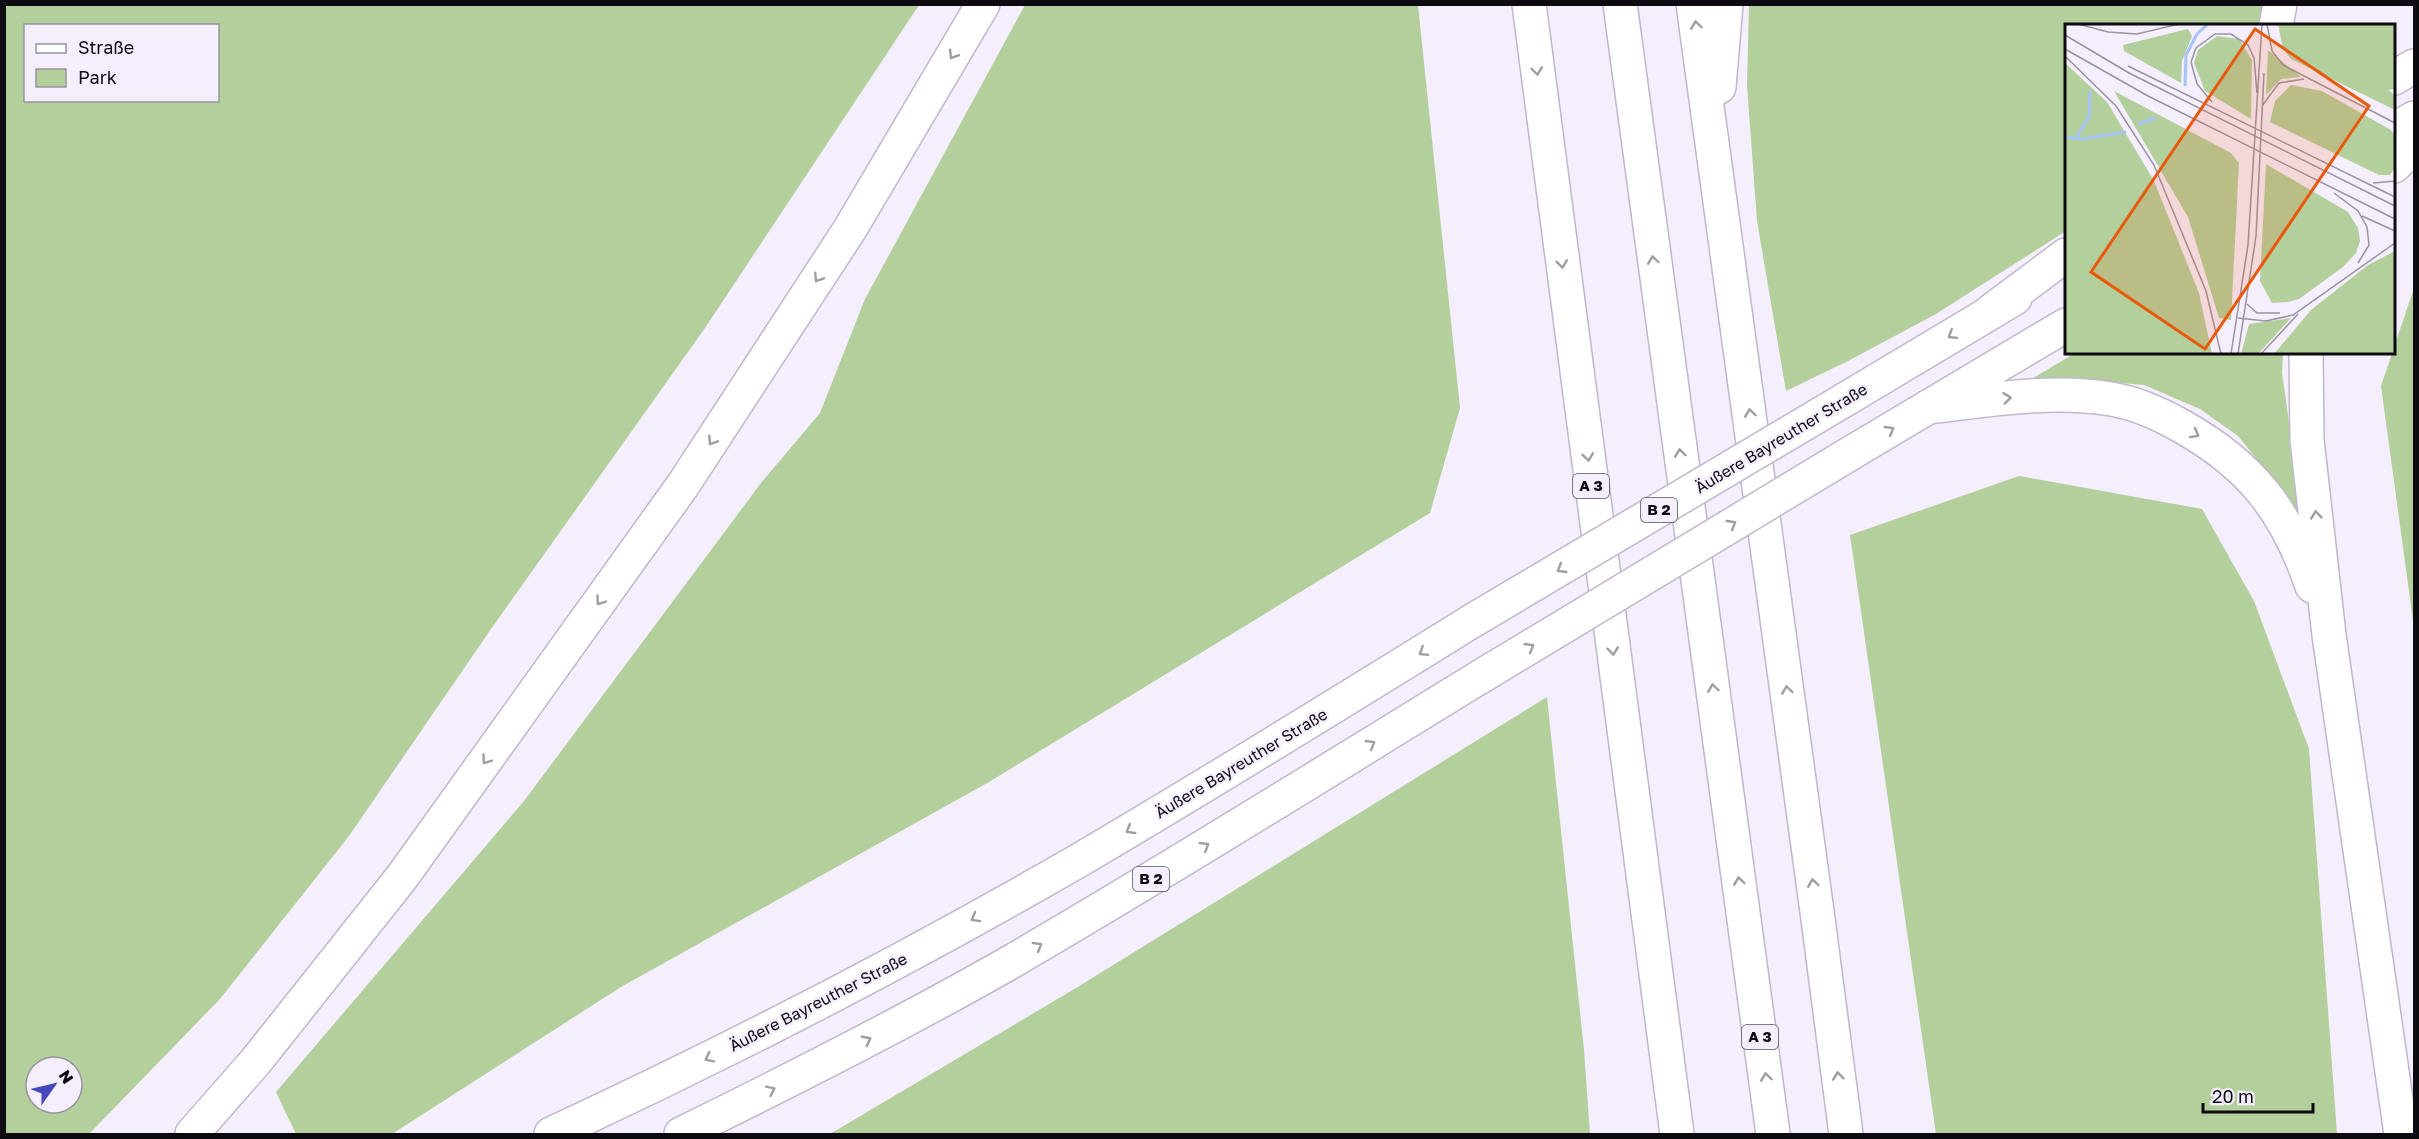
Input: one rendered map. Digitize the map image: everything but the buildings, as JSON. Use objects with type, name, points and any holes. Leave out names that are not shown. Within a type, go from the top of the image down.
[{"type":"main road","points":[[192,1134],[256,1061],[402,877],[683,485],[850,229],[983,4]]},
{"type":"main road","name":"A 3","points":[[1529,4],[1677,1134]]},
{"type":"main road","name":"A 3","points":[[1620,4],[1773,1134]]},
{"type":"main road","points":[[1693,4],[1846,1134]]},
{"type":"main road","points":[[1716,166],[1719,57],[1726,4]]},
{"type":"main road","points":[[2276,24],[2280,4]]},
{"type":"main road","points":[[2395,77],[2415,66]]},
{"type":"main road","points":[[2395,129],[2415,118]]},
{"type":"main road","points":[[2395,165],[2415,147]]},
{"type":"main road","points":[[1991,311],[2065,256]]},
{"type":"main road","name":"B 2","points":[[1991,311],[2065,270]]},
{"type":"main road","name":"Äußere Bayreuther Straße","points":[[551,1134],[647,1089],[908,956],[1081,859],[1251,758],[1472,621],[1913,360],[1991,311]]},
{"type":"main road","name":"B 2","points":[[681,1134],[815,1068],[1007,964],[1188,857],[1479,677],[1851,453],[2065,327]]},
{"type":"main road","points":[[2306,354],[2307,440],[2329,636],[2401,1134]]},
{"type":"main road","points":[[1928,407],[2027,395],[2068,395],[2112,399],[2163,416],[2200,437],[2251,476],[2277,510],[2301,554],[2329,636]]},
{"type":"main road","points":[[1653,959],[1656,1134]]},
{"type":"green space","points":[[5,4],[919,5],[705,328],[491,629],[349,836],[220,999],[89,1134],[5,1134]]},
{"type":"green space","points":[[1025,5],[1418,5],[1460,408],[1430,513],[989,782],[621,987],[392,1134],[296,1134],[276,1092],[524,801],[761,483],[820,413],[865,299]]},
{"type":"green space","points":[[1749,5],[2266,5],[2259,24],[2065,24],[2065,232],[1936,314],[1786,391],[1757,221],[1747,85]]},
{"type":"green space","points":[[2414,288],[2414,628],[2381,386],[2392,354],[2395,354],[2395,344]]},
{"type":"green space","points":[[2073,354],[2283,354],[2282,373],[2305,534],[2280,488],[2238,436],[2200,409],[2144,385],[2085,380],[2023,384]]},
{"type":"green space","points":[[2019,476],[2202,509],[2254,601],[2309,749],[2337,1134],[1936,1134],[1850,535]]},
{"type":"green space","points":[[1547,697],[1584,1050],[1590,1134],[830,1134],[1076,988]]}]
